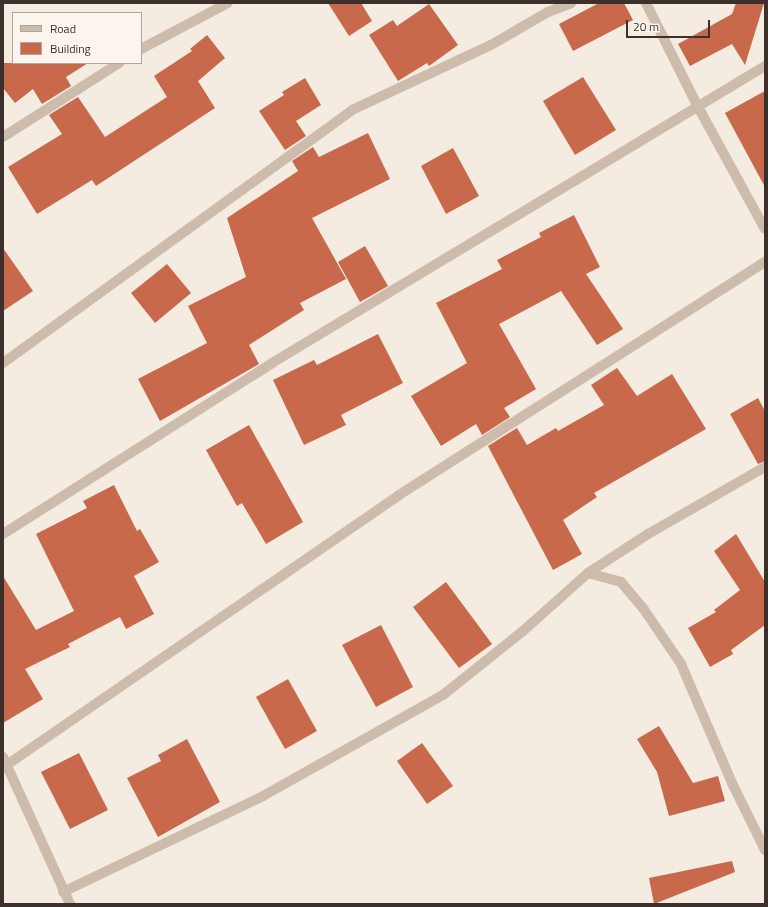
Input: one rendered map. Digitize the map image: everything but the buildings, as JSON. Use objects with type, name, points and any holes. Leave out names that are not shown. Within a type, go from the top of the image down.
[{"type":"street","points":[[142,48],[228,3]]},
{"type":"street","points":[[3,363],[352,110],[491,45],[548,12],[571,3]]},
{"type":"street","points":[[646,3],[697,105],[765,229]]},
{"type":"street","points":[[3,137],[117,64]]},
{"type":"street","points":[[3,534],[272,363],[697,105],[765,66]]},
{"type":"street","points":[[70,904],[63,892],[6,761],[399,495],[765,262]]},
{"type":"street","points":[[63,892],[262,796],[443,695],[523,631],[588,573],[648,534],[765,466]]},
{"type":"street","points":[[588,573],[621,582],[643,608],[681,664],[732,783],[765,850]]}]
